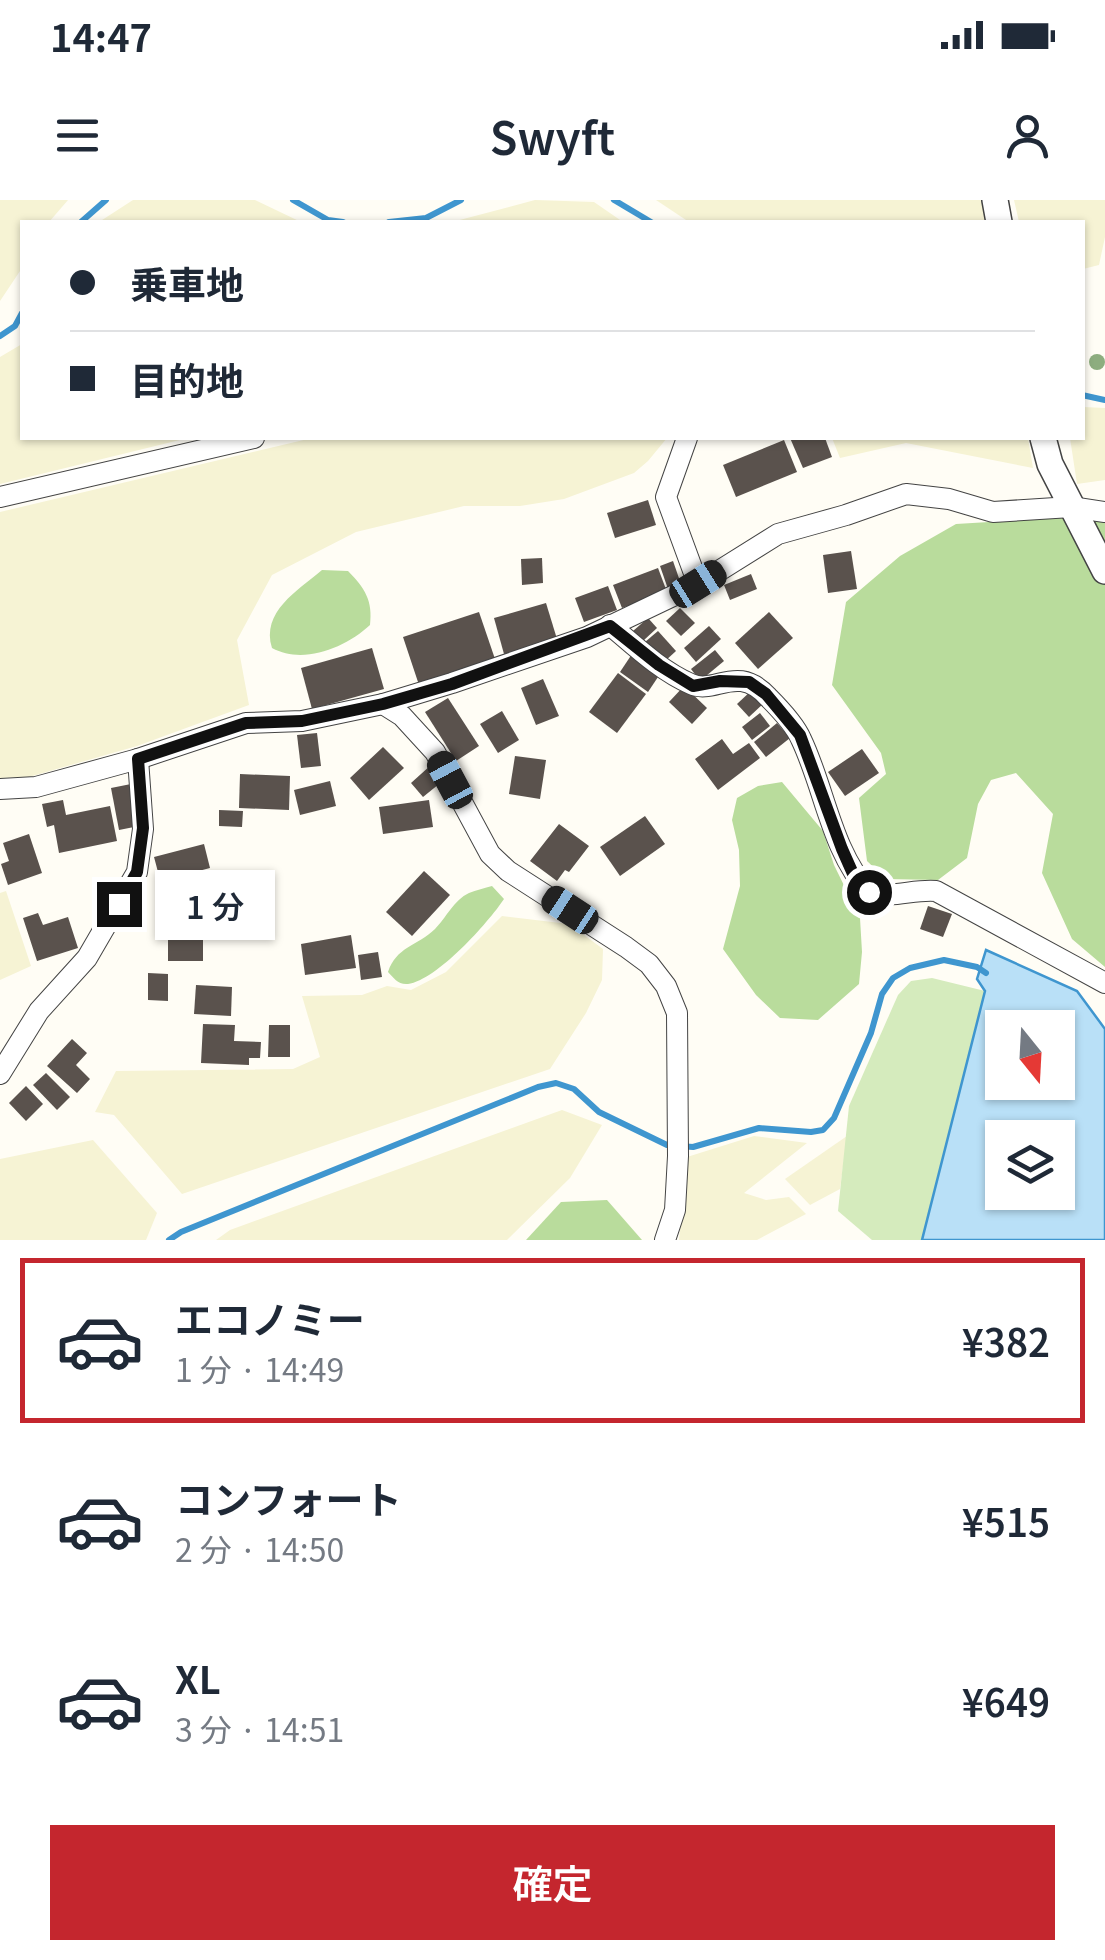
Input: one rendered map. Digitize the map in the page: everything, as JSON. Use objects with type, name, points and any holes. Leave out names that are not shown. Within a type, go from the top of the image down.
[{"type":"street","points":[[0,497],[245,440]]},
{"type":"street","points":[[685,440],[666,497],[698,584]]},
{"type":"street","points":[[1044,440],[1050,464],[1105,571]]},
{"type":"street","points":[[0,789],[36,787],[246,723],[302,721],[452,684],[610,626],[698,584],[778,534],[906,494],[949,499],[993,512],[1071,507],[1105,512]]},
{"type":"street","points":[[610,626],[693,686],[720,681],[749,682],[766,694],[800,735],[842,849],[854,876],[869,892],[898,896],[919,889],[936,891],[1105,983]]},
{"type":"street","points":[[383,704],[402,716],[435,752],[490,854],[638,956],[666,986],[677,1013],[678,1146],[675,1210],[665,1240]]},
{"type":"street","points":[[0,1074],[39,1011],[87,958],[137,872],[143,828],[138,759]]},
{"type":"shaded area","points":[[0,200],[68,200],[51,220],[20,220],[20,271],[0,301]]},
{"type":"shaded area","points":[[133,200],[255,200],[297,220],[102,220]]},
{"type":"shaded area","points":[[535,200],[594,202],[620,220],[460,220]]},
{"type":"shaded area","points":[[656,200],[988,200],[992,220],[686,220]]},
{"type":"shaded area","points":[[1014,200],[1105,200],[1105,237],[1099,265],[1085,268],[1085,220],[1019,220]]},
{"type":"shaded area","points":[[20,345],[20,440],[180,440],[0,484],[0,357]]},
{"type":"shaded area","points":[[1085,407],[1105,408],[1105,480],[1077,484],[1070,440],[1085,440]]},
{"type":"shaded area","points":[[304,440],[665,440],[634,473],[564,499],[520,506],[464,506],[356,532],[272,575],[237,640],[249,705],[137,746],[29,777],[0,778],[0,512]]},
{"type":"shaded area","points":[[833,440],[1028,440],[1033,468],[906,443],[840,458]]},
{"type":"shaded area","points":[[6,891],[31,966],[0,980],[0,893]]},
{"type":"shaded area","points":[[502,916],[569,924],[603,949],[602,980],[550,1069],[182,1194],[114,1115],[95,1112],[116,1071],[293,1069],[320,1057],[302,996],[362,995],[387,986],[411,990],[446,972]]},
{"type":"shaded area","points":[[562,1110],[602,1125],[570,1178],[507,1240],[216,1240],[230,1230]]},
{"type":"shaded area","points":[[754,1136],[807,1143],[744,1193],[766,1200],[789,1197],[806,1214],[757,1240],[679,1240],[687,1157]]},
{"type":"shaded area","points":[[847,1136],[840,1189],[810,1205],[785,1179]]},
{"type":"shaded area","points":[[93,1140],[157,1213],[146,1240],[0,1240],[0,1159]]},
{"type":"green space","points":[[1105,515],[1105,967],[1072,939],[1042,873],[1053,814],[1016,773],[991,780],[978,804],[967,858],[938,880],[886,879],[867,861],[859,798],[886,774],[881,753],[832,685],[846,602],[900,556],[956,524]]},
{"type":"green space","points":[[322,570],[348,571],[354,577],[369,602],[370,625],[323,652],[297,655],[272,648],[270,635],[276,613]]},
{"type":"green space","points":[[782,782],[823,831],[834,865],[860,918],[859,984],[818,1020],[780,1018],[756,995],[723,949],[740,886],[739,850],[732,820],[737,798],[758,786]]},
{"type":"green space","points":[[492,886],[504,899],[447,962],[408,984],[388,972],[396,957],[435,929],[459,900]]},
{"type":"green space","points":[[932,978],[985,991],[922,1240],[872,1240],[838,1211],[849,1106],[898,995],[911,981]]},
{"type":"green space","points":[[607,1200],[642,1240],[526,1240],[561,1202]]},
{"type":"water","points":[[986,950],[1077,991],[1105,1029],[1105,1240],[922,1240],[985,991],[977,979]]},
{"type":"building","points":[[784,440],[797,472],[736,497],[723,465]]},
{"type":"building","points":[[791,440],[826,440],[832,457],[803,468]]},
{"type":"building","points":[[648,500],[656,525],[615,538],[607,513]]},
{"type":"building","points":[[851,551],[857,589],[828,593],[823,555]]},
{"type":"building","points":[[542,558],[543,583],[522,585],[521,559]]},
{"type":"building","points":[[673,561],[681,584],[668,589],[660,566]]},
{"type":"building","points":[[658,568],[667,592],[622,608],[613,585]]},
{"type":"building","points":[[751,574],[757,589],[730,600],[724,585]]},
{"type":"building","points":[[608,586],[617,610],[584,622],[575,598]]},
{"type":"building","points":[[546,603],[557,639],[504,654],[494,618]]},
{"type":"building","points":[[680,608],[695,623],[681,636],[666,621]]},
{"type":"building","points":[[479,612],[495,659],[419,685],[403,637]]},
{"type":"building","points":[[769,612],[793,638],[758,669],[735,643]]},
{"type":"building","points":[[648,618],[657,628],[643,641],[633,631]]},
{"type":"building","points":[[709,626],[721,639],[696,662],[684,648]]},
{"type":"building","points":[[658,631],[676,651],[664,662],[645,642]]},
{"type":"building","points":[[372,648],[384,689],[312,709],[301,668]]},
{"type":"building","points":[[715,650],[724,661],[700,681],[691,669]]},
{"type":"building","points":[[632,654],[660,674],[648,692],[620,672]]},
{"type":"building","points":[[618,673],[646,694],[617,733],[589,712]]},
{"type":"building","points":[[543,679],[559,716],[536,725],[521,688]]},
{"type":"building","points":[[684,686],[707,708],[692,724],[669,702]]},
{"type":"building","points":[[752,690],[764,703],[749,717],[737,704]]},
{"type":"building","points":[[448,698],[479,746],[456,761],[425,712]]},
{"type":"building","points":[[502,711],[519,740],[498,753],[480,724]]},
{"type":"building","points":[[760,713],[770,726],[752,740],[742,727]]},
{"type":"building","points":[[777,723],[790,738],[766,757],[754,742]]},
{"type":"building","points":[[317,733],[321,766],[301,768],[297,735]]},
{"type":"building","points":[[722,739],[733,754],[749,743],[760,758],[718,790],[695,759]]},
{"type":"building","points":[[383,747],[404,768],[369,800],[350,778]]},
{"type":"building","points":[[862,749],[879,773],[845,796],[828,772]]},
{"type":"building","points":[[515,756],[546,760],[540,799],[509,794]]},
{"type":"building","points":[[431,765],[444,780],[423,797],[411,783]]},
{"type":"building","points":[[240,774],[290,776],[289,810],[239,808]]},
{"type":"building","points":[[330,781],[336,806],[300,815],[294,790]]},
{"type":"building","points":[[131,784],[139,826],[119,830],[111,788]]},
{"type":"building","points":[[63,800],[66,815],[110,806],[117,841],[59,853],[54,825],[47,827],[42,804]]},
{"type":"building","points":[[429,800],[433,827],[383,834],[379,807]]},
{"type":"building","points":[[219,810],[243,811],[242,827],[219,826]]},
{"type":"building","points":[[645,816],[665,844],[620,876],[600,847]]},
{"type":"building","points":[[559,824],[589,846],[557,881],[530,861]]},
{"type":"building","points":[[29,834],[42,873],[8,885],[1,864],[9,861],[3,843]]},
{"type":"building","points":[[204,844],[210,868],[191,873],[197,894],[166,902],[154,857]]},
{"type":"building","points":[[424,871],[450,895],[412,936],[386,912]]},
{"type":"building","points":[[928,906],[952,914],[943,937],[920,929]]},
{"type":"building","points":[[38,913],[43,925],[68,917],[78,948],[37,961],[23,918]]},
{"type":"building","points":[[168,913],[196,913],[196,937],[203,937],[203,961],[168,961]]},
{"type":"building","points":[[351,935],[356,968],[305,975],[301,944]]},
{"type":"building","points":[[378,952],[382,977],[361,980],[358,955]]},
{"type":"building","points":[[148,973],[168,974],[168,1001],[148,1000]]},
{"type":"building","points":[[196,985],[232,987],[231,1016],[194,1014]]},
{"type":"building","points":[[203,1024],[235,1025],[234,1041],[261,1042],[260,1058],[249,1058],[249,1065],[201,1063]]},
{"type":"building","points":[[269,1025],[290,1025],[290,1057],[268,1057]]},
{"type":"building","points":[[72,1039],[87,1053],[76,1065],[90,1079],[77,1093],[47,1066]]},
{"type":"building","points":[[46,1073],[70,1097],[57,1110],[33,1085]]},
{"type":"building","points":[[26,1086],[43,1104],[26,1121],[9,1103]]},
{"type":"waterway","points":[[83,220],[106,200]]},
{"type":"waterway","points":[[293,200],[328,220]]},
{"type":"waterway","points":[[408,220],[426,218],[461,200]]},
{"type":"waterway","points":[[614,200],[648,220]]},
{"type":"waterway","points":[[0,336],[15,326],[20,317]]},
{"type":"waterway","points":[[1085,396],[1105,400]]},
{"type":"waterway","points":[[169,1240],[538,1087],[556,1083],[574,1089],[599,1112],[667,1145],[693,1147],[759,1128],[823,1130],[834,1118],[871,1033],[882,994],[893,978],[910,968],[944,960],[977,967],[986,973]]},
{"type":"route","points":[[119,904],[137,872],[143,828],[138,759],[246,723],[302,721],[383,704],[452,684],[610,626],[693,686],[720,681],[749,682],[766,694],[800,735],[842,849],[854,876],[869,892]]}]
